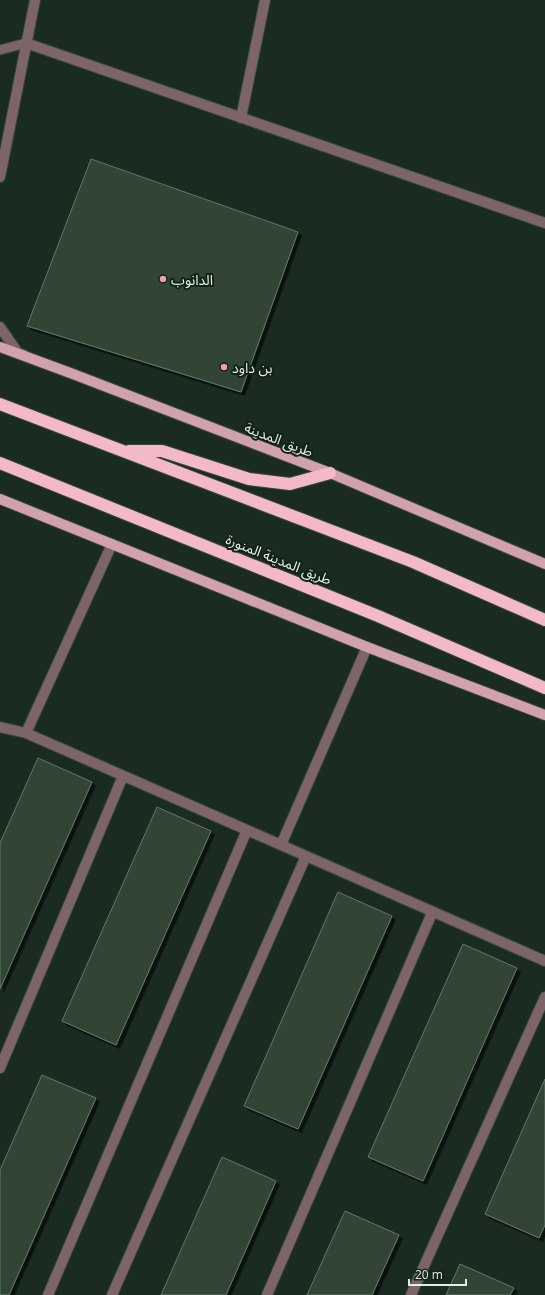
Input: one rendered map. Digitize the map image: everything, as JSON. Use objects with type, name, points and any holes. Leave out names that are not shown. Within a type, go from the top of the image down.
[{"type":"highway","points":[[0,404],[413,562],[545,620]]},
{"type":"highway","points":[[124,451],[162,450],[248,479],[290,484],[330,473]]},
{"type":"highway","name":"طريق المدينة المنورة","points":[[0,463],[378,616],[545,688]]},
{"type":"main road","name":"طريق المدينة","points":[[0,348],[73,374],[330,473],[545,564]]},
{"type":"main road","points":[[0,499],[367,647],[545,715]]},
{"type":"street","points":[[0,177],[35,0]]},
{"type":"street","points":[[241,118],[265,0]]},
{"type":"street","points":[[26,43],[545,223]]},
{"type":"street","points":[[0,327],[18,353],[73,374]]},
{"type":"street","points":[[26,733],[112,544]]},
{"type":"street","points":[[281,845],[367,647]]},
{"type":"street","points":[[0,727],[26,733],[432,913],[545,961]]},
{"type":"street","points":[[0,1068],[123,776]]},
{"type":"street","points":[[48,1295],[247,830]]},
{"type":"street","points":[[112,1295],[306,856]]},
{"type":"street","points":[[267,1295],[432,913]]},
{"type":"street","points":[[411,1295],[545,997]]},
{"type":"lane","points":[[0,50],[26,43]]},
{"type":"building","name":"الدانوب","points":[[91,159],[298,232],[241,392],[27,326]]},
{"type":"building","points":[[38,758],[92,782],[0,989],[0,843]]},
{"type":"building","points":[[157,807],[211,831],[116,1045],[62,1021]]},
{"type":"building","points":[[338,892],[392,916],[298,1129],[244,1106]]},
{"type":"building","points":[[463,944],[517,968],[423,1181],[368,1157]]},
{"type":"building","points":[[42,1075],[96,1098],[9,1295],[0,1295],[0,1170]]},
{"type":"building","points":[[545,1079],[545,1225],[539,1238],[485,1214]]},
{"type":"building","points":[[222,1157],[276,1181],[226,1295],[161,1295]]},
{"type":"building","points":[[345,1211],[399,1235],[372,1295],[307,1295]]},
{"type":"building","points":[[460,1264],[514,1288],[510,1295],[446,1295]]},
{"type":"place","name":"الدانوب","points":[[163,279]]},
{"type":"place","name":"بن داود","points":[[224,367]]}]
